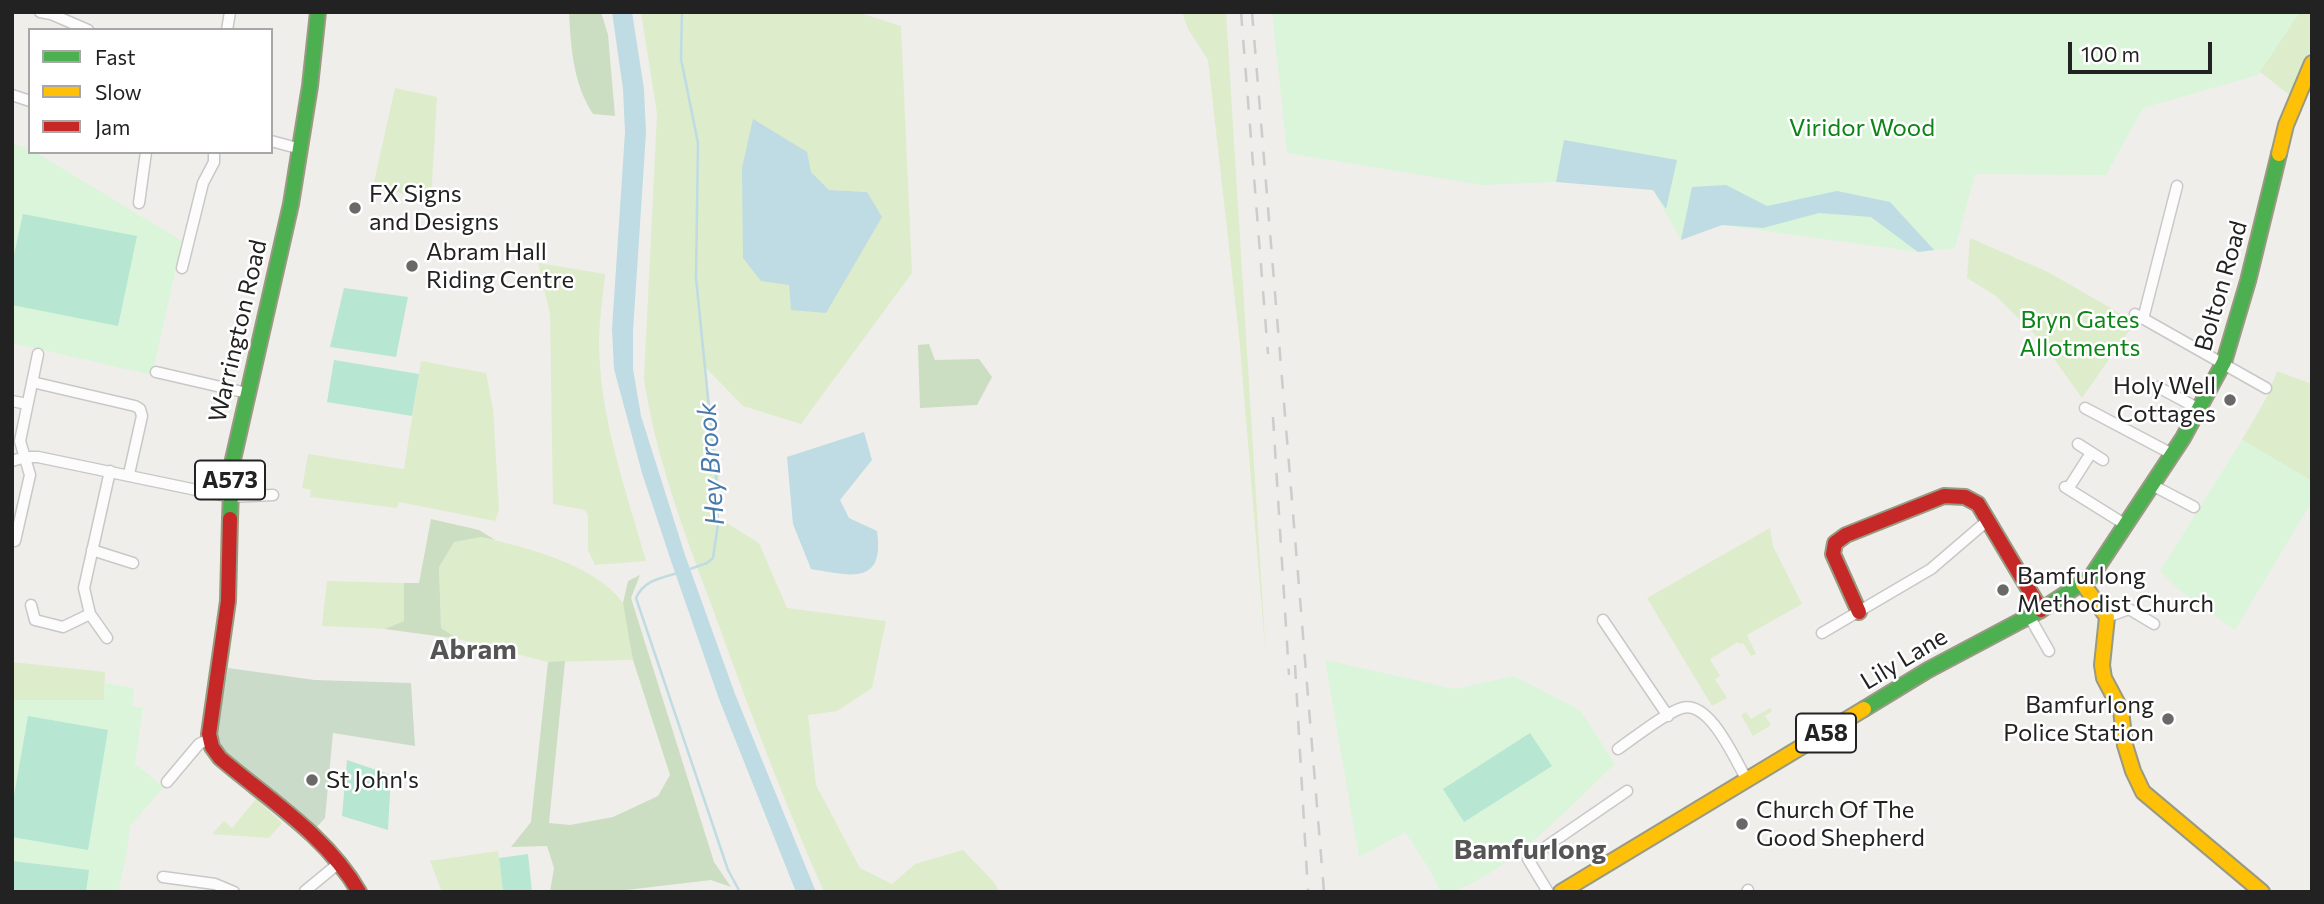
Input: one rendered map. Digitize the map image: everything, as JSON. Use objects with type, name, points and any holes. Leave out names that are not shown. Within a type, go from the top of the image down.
[{"type":"main road","name":"Warrington Road","points":[[209,738],[228,601],[231,555],[230,497],[234,453],[289,214],[301,149],[318,12]]},
{"type":"main road","name":"Bolton Road","points":[[2087,580],[2172,454],[2224,362],[2248,281],[2286,125],[2312,63]]},
{"type":"main road","points":[[1859,612],[1833,554],[1835,543],[1846,535],[1944,496],[1965,497],[1978,505],[2035,613]]},
{"type":"main road","points":[[2087,580],[2107,617],[2102,665],[2104,678],[2121,710],[2125,745],[2143,792],[2262,892]]},
{"type":"main road","name":"Lily Lane","points":[[1561,892],[1928,670],[2035,613],[2087,580]]},
{"type":"main road","points":[[209,738],[220,758],[321,844],[339,863],[359,892]]},
{"type":"street","points":[[40,12],[83,28]]},
{"type":"street","points":[[273,142],[301,149]]},
{"type":"street","points":[[139,202],[143,154]]},
{"type":"street","points":[[182,268],[203,183],[214,162],[214,154]]},
{"type":"street","points":[[2177,186],[2139,317],[2224,362],[2266,388]]},
{"type":"street","points":[[15,541],[30,475],[20,442],[37,354]]},
{"type":"street","points":[[156,372],[247,393]]},
{"type":"street","points":[[32,382],[135,406],[140,410],[142,416],[129,474]]},
{"type":"street","points":[[2158,387],[2199,409]]},
{"type":"street","points":[[12,401],[27,404]]},
{"type":"street","points":[[2085,408],[2172,454]]},
{"type":"street","points":[[2078,444],[2103,460]]},
{"type":"street","points":[[2091,453],[2066,488],[2126,525]]},
{"type":"street","points":[[12,461],[38,457],[230,497],[272,495]]},
{"type":"street","points":[[107,638],[90,614],[84,589],[110,471]]},
{"type":"street","points":[[2152,485],[2194,507]]},
{"type":"street","points":[[1822,633],[1931,569],[1987,521]]},
{"type":"street","points":[[92,550],[133,563]]},
{"type":"street","points":[[31,605],[35,620],[63,627],[90,614]]},
{"type":"street","points":[[2107,617],[2129,609],[2154,624]]},
{"type":"street","points":[[2035,613],[2049,651]]},
{"type":"street","points":[[1603,620],[1668,716]]},
{"type":"street","points":[[1618,749],[1668,716],[1689,707],[1710,718],[1747,780]]},
{"type":"street","points":[[167,782],[199,744],[209,738]]},
{"type":"street","points":[[1548,892],[1528,859],[1627,791]]},
{"type":"street","points":[[305,891],[339,863]]},
{"type":"street","points":[[163,877],[215,884],[233,892]]},
{"type":"green space","points":[[569,12],[601,12],[608,35],[615,116],[593,114],[586,102],[574,65]]},
{"type":"green space","points":[[641,12],[857,12],[901,26],[912,273],[801,424],[743,406],[705,367],[719,477],[717,517],[759,543],[787,608],[886,621],[872,688],[837,711],[808,715],[816,785],[860,868],[892,884],[915,864],[963,850],[1000,892],[824,892],[765,749],[671,493],[655,436],[644,379],[657,114]],"holes":[[[811,172],[829,190],[867,192],[791,310],[789,285]]]},
{"type":"green space","points":[[1182,12],[1226,12],[1266,658],[1239,336],[1208,60],[1188,29]]},
{"type":"green space","name":"Viridor Wood","points":[[1272,12],[2300,12],[2258,75],[2143,108],[2106,175],[1975,174],[1955,248],[1918,252],[1722,225],[1681,240],[1653,190],[1556,182],[1482,185],[1287,153]]},
{"type":"green space","points":[[2222,12],[2312,12],[2312,45],[2293,98],[2249,63]]},
{"type":"green space","points":[[395,88],[437,97],[431,201],[373,186]]},
{"type":"green space","points":[[12,143],[28,148],[28,154],[38,154],[182,241],[152,375],[12,343]]},
{"type":"green space","points":[[23,214],[137,236],[118,326],[12,305],[12,264]]},
{"type":"green space","name":"Bryn Gates Allotments","points":[[1970,238],[2048,272],[2135,322],[2082,398],[2041,341],[1996,296],[1967,278]]},
{"type":"green space","points":[[538,263],[605,274],[599,344],[604,400],[615,454],[646,561],[595,565],[588,550],[588,516],[585,510],[553,504],[550,314]]},
{"type":"green space","points":[[344,288],[408,297],[396,357],[330,347]]},
{"type":"green space","points":[[929,344],[935,360],[979,359],[992,377],[977,405],[920,408],[918,345]]},
{"type":"green space","points":[[334,360],[419,374],[412,416],[327,402]]},
{"type":"green space","points":[[421,361],[486,373],[493,409],[499,509],[495,521],[399,502],[397,508],[310,497],[311,490],[302,488],[308,454],[404,469]]},
{"type":"green space","points":[[2277,371],[2312,384],[2312,481],[2242,440],[2268,395]]},
{"type":"green space","points":[[2242,440],[2312,481],[2312,501],[2235,630],[2179,590],[2160,571]]},
{"type":"green space","points":[[431,519],[479,530],[495,540],[481,537],[454,542],[439,567],[441,628],[458,639],[385,629],[404,621],[404,583],[419,583]]},
{"type":"green space","points":[[1770,528],[1773,546],[1802,604],[1747,635],[1756,654],[1751,656],[1743,643],[1738,642],[1710,659],[1720,676],[1715,679],[1727,698],[1712,706],[1647,598]]},
{"type":"green space","points":[[481,537],[558,559],[595,577],[610,589],[624,606],[633,660],[548,662],[458,639],[441,628],[439,567],[453,542]]},
{"type":"green space","points":[[640,575],[631,598],[714,862],[731,887],[711,880],[609,892],[550,892],[554,868],[547,846],[511,847],[531,822],[548,662],[565,661],[549,823],[570,825],[613,817],[658,796],[670,775],[633,660],[623,603],[628,581]]},
{"type":"green space","points":[[327,581],[404,583],[404,621],[387,629],[322,626]]},
{"type":"green space","points":[[1325,660],[1455,689],[1514,676],[1580,710],[1615,764],[1533,841],[1508,860],[1484,877],[1461,888],[1441,892],[1405,832],[1359,857]]},
{"type":"green space","points":[[12,662],[105,672],[104,700],[12,700]]},
{"type":"green space","points":[[228,668],[315,680],[411,683],[415,746],[333,733],[325,818],[314,830],[227,755],[216,739]]},
{"type":"green space","points":[[105,683],[134,688],[132,706],[143,708],[135,764],[164,787],[130,826],[118,892],[12,892],[12,700],[104,700]]},
{"type":"green space","points":[[1770,708],[1772,711],[1765,716],[1771,725],[1753,736],[1741,715],[1746,712],[1751,719]]},
{"type":"green space","points":[[28,716],[108,730],[88,850],[12,837],[12,807]]},
{"type":"green space","points":[[1530,733],[1552,766],[1464,822],[1443,789]]},
{"type":"green space","points":[[347,760],[391,775],[388,830],[342,816]]},
{"type":"green space","points":[[256,799],[282,823],[269,838],[212,834],[224,821],[232,828]]},
{"type":"green space","points":[[498,851],[503,892],[442,892],[430,861]]},
{"type":"green space","points":[[528,854],[532,892],[503,892],[499,858]]},
{"type":"green space","points":[[12,861],[89,870],[86,892],[12,892]]},
{"type":"water","points":[[612,12],[632,12],[644,89],[646,133],[633,331],[633,369],[641,416],[685,555],[735,694],[816,892],[796,892],[719,699],[642,473],[614,369],[612,329],[625,132],[623,89]]},
{"type":"water","points":[[753,119],[807,152],[811,172],[829,190],[867,192],[882,217],[826,313],[791,310],[789,285],[761,281],[743,258],[742,168]]},
{"type":"water","points":[[1564,140],[1677,160],[1666,209],[1653,190],[1556,182]]},
{"type":"water","points":[[1726,185],[1767,206],[1837,191],[1890,202],[1934,250],[1918,252],[1871,217],[1819,213],[1763,228],[1722,225],[1681,240],[1692,187]]},
{"type":"water","points":[[864,432],[872,460],[840,500],[849,518],[877,531],[878,549],[875,561],[870,569],[861,573],[811,569],[793,524],[787,457]]},
{"type":"waterway","name":"Hey Brook","points":[[682,12],[681,59],[698,143],[696,278],[716,477],[718,524],[713,558],[687,570]]},
{"type":"waterway","name":"Hey Brook","points":[[678,573],[648,583],[636,598],[728,870],[740,892]]},
{"type":"railway","points":[[1241,12],[1268,354]]},
{"type":"railway","points":[[1252,12],[1324,892]]},
{"type":"railway","points":[[1273,417],[1289,675]]},
{"type":"railway","points":[[1295,665],[1308,892]]},
{"type":"traffic: fast","points":[[230,519],[232,464],[291,204],[310,86],[318,12]]},
{"type":"traffic: fast","points":[[1864,709],[1928,670],[2041,610],[2091,577],[2183,438],[2224,362],[2248,281],[2279,154]]},
{"type":"traffic: slow","points":[[2279,154],[2286,125],[2312,63]]},
{"type":"traffic: slow","points":[[2083,584],[2107,617],[2102,665],[2104,678],[2121,710],[2125,745],[2143,792],[2262,892]]},
{"type":"traffic: slow","points":[[1561,892],[1864,709]]},
{"type":"traffic: jam","points":[[1859,612],[1833,554],[1835,543],[1846,535],[1944,496],[1965,497],[1978,504],[2041,610]]},
{"type":"traffic: jam","points":[[230,519],[228,601],[209,734],[212,747],[220,758],[314,836],[331,853],[359,892]]},
{"type":"place","name":"FX Signs and Designs","points":[[355,208]]},
{"type":"place","name":"Abram Hall Riding Centre","points":[[412,266]]},
{"type":"place","name":"Holy Well Cottages","points":[[2230,400]]},
{"type":"place","name":"Bamfurlong Methodist Church","points":[[2003,590]]},
{"type":"place","name":"Bamfurlong Police Station","points":[[2168,719]]},
{"type":"place","name":"St John's","points":[[312,780]]},
{"type":"place","name":"Church Of The Good Shepherd","points":[[1742,824]]},
{"type":"district","name":"Abram","points":[[473,650]]},
{"type":"district","name":"Bamfurlong","points":[[1530,850]]}]
